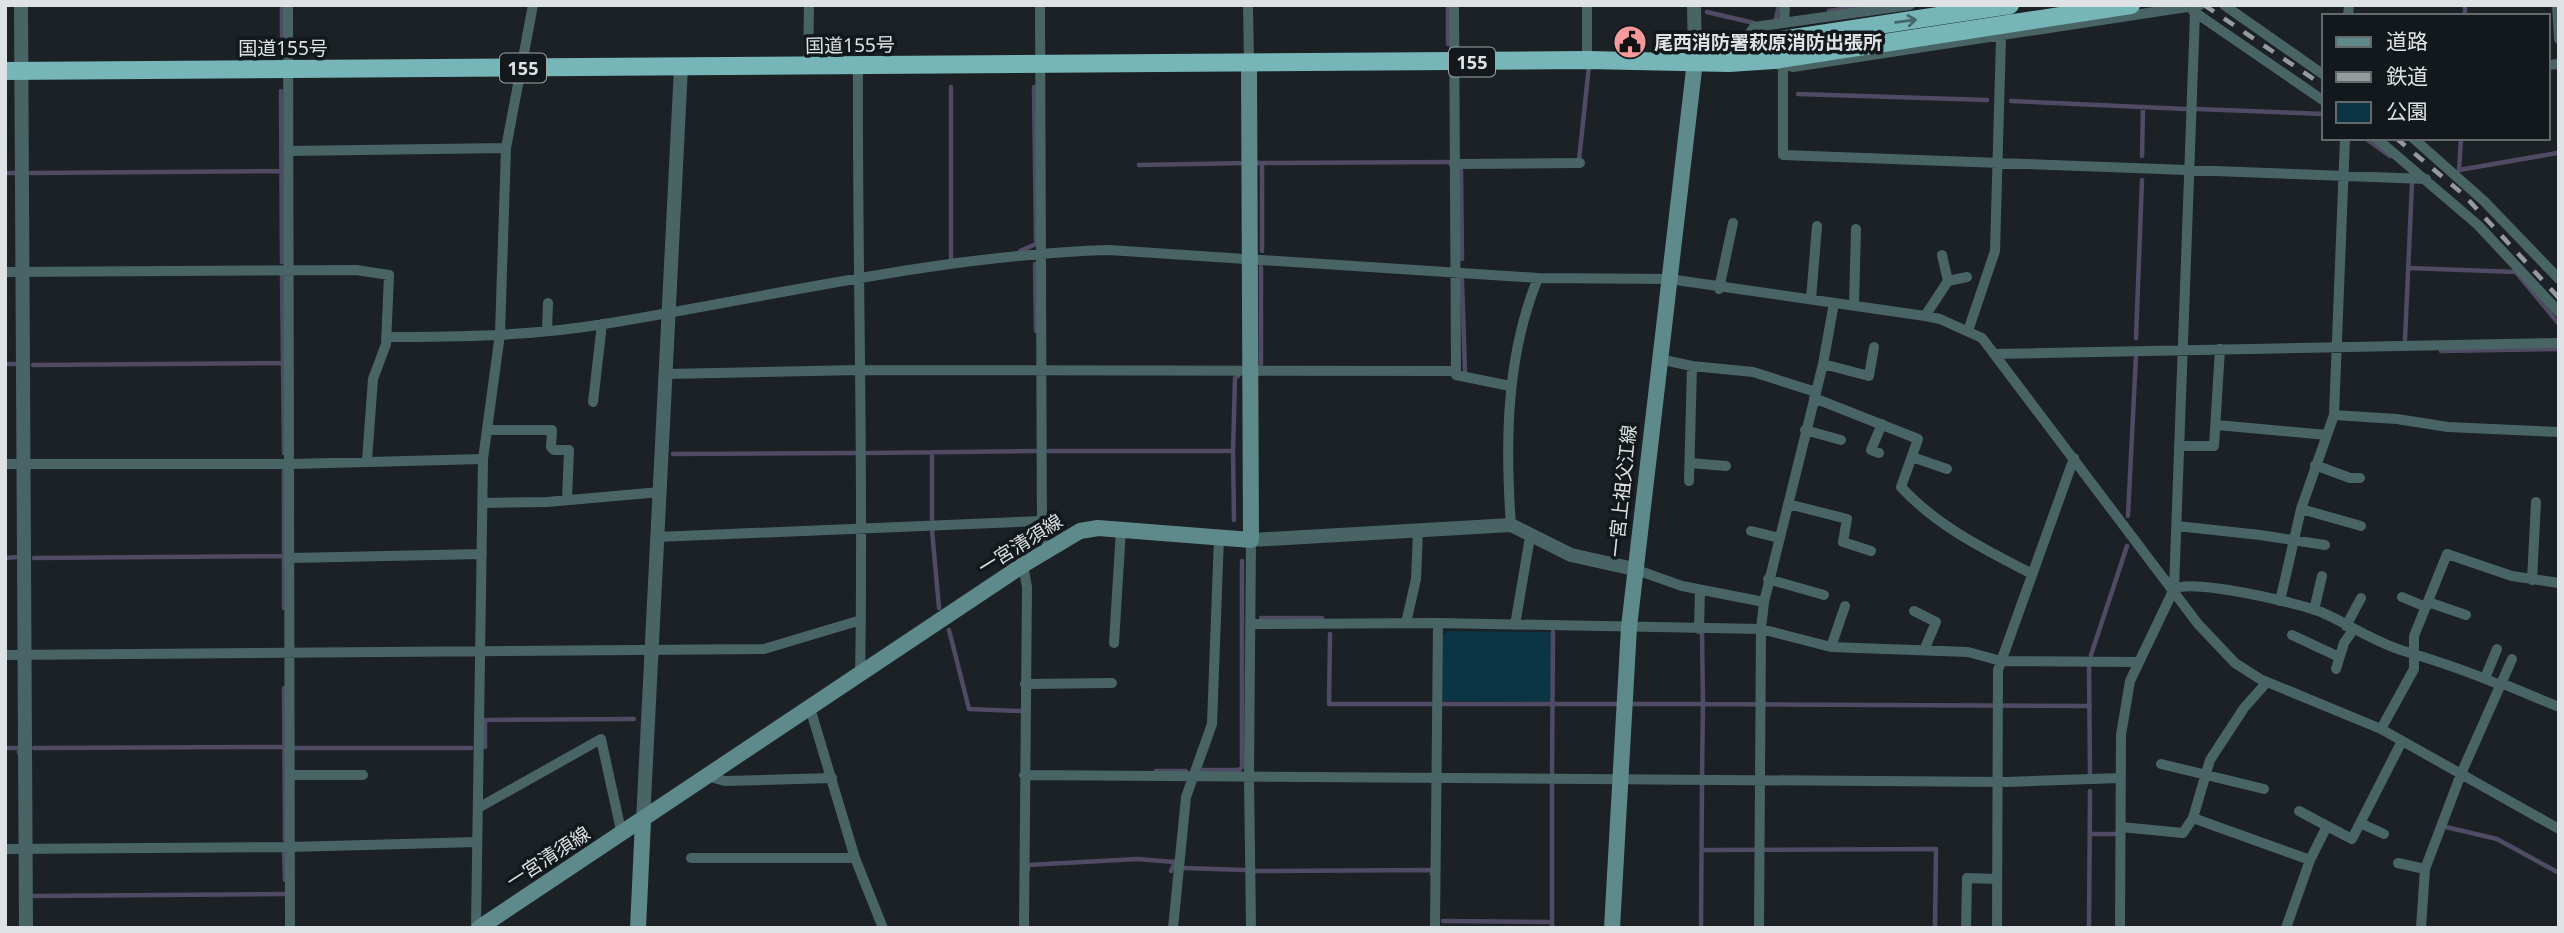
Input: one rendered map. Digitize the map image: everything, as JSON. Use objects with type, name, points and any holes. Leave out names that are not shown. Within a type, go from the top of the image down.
[{"type":"highway","name":"国道155号","points":[[14,71],[1774,60],[1982,19],[2010,5]]},
{"type":"highway","name":"国道155号","points":[[1695,61],[1741,46],[2131,5]]},
{"type":"main road","name":"一宮上祖父江線","points":[[1612,928],[1634,569],[1695,61]]},
{"type":"main road","points":[[1249,64],[1251,540]]},
{"type":"main road","name":"一宮清須線","points":[[477,928],[622,835],[1023,565],[1080,531],[1121,529],[1251,540]]},
{"type":"main road","points":[[638,928],[643,821]]},
{"type":"street","points":[[21,5],[14,71],[23,271],[26,928]]},
{"type":"street","points":[[288,5],[290,928]]},
{"type":"street","points":[[477,928],[483,459],[500,334],[506,148],[533,5]]},
{"type":"street","points":[[808,67],[809,5]]},
{"type":"street","points":[[1040,5],[1042,535],[1050,548]]},
{"type":"street","points":[[1248,5],[1249,64]]},
{"type":"street","points":[[1454,5],[1455,371],[1456,375],[1510,386]]},
{"type":"street","points":[[1587,5],[1587,60]]},
{"type":"street","points":[[1694,5],[1695,61]]},
{"type":"street","points":[[1784,22],[1785,5]]},
{"type":"street","points":[[1741,46],[1754,27],[1910,5]]},
{"type":"street","points":[[2224,5],[2322,74]]},
{"type":"street","points":[[2557,5],[2559,39]]},
{"type":"street","points":[[2163,9],[2191,7],[2322,100]]},
{"type":"street","points":[[1774,60],[1793,68],[2191,7]]},
{"type":"street","points":[[2120,928],[2121,735],[2130,681],[2174,589],[2189,170],[2191,7]]},
{"type":"street","points":[[1968,331],[1994,251],[2001,38]]},
{"type":"street","points":[[1774,60],[1783,68],[1783,155],[2426,179]]},
{"type":"street","points":[[858,65],[863,526],[860,676]]},
{"type":"street","points":[[643,821],[681,67]]},
{"type":"street","points":[[2280,601],[2301,509],[2334,415],[2345,140]]},
{"type":"street","points":[[2378,140],[2496,242],[2559,312]]},
{"type":"street","points":[[2415,140],[2484,201],[2559,279]]},
{"type":"street","points":[[288,151],[506,148]]},
{"type":"street","points":[[1454,164],[1580,163]]},
{"type":"street","points":[[1719,289],[1733,223]]},
{"type":"street","points":[[1811,299],[1817,226]]},
{"type":"street","points":[[1854,305],[1856,229]]},
{"type":"street","points":[[386,337],[500,334],[602,324],[859,279],[1040,252],[1109,250],[1538,278],[1669,279],[1719,289],[1925,316],[1982,338],[2198,624],[2235,663],[2267,682],[2381,729],[2559,829]]},
{"type":"street","points":[[1942,255],[1948,281]]},
{"type":"street","points":[[5,272],[356,270],[389,275],[386,337],[373,379],[367,460]]},
{"type":"street","points":[[1925,316],[1948,281],[1967,277]]},
{"type":"street","points":[[1511,525],[1510,386],[1518,337],[1538,278]]},
{"type":"street","points":[[547,330],[548,303]]},
{"type":"street","points":[[1759,928],[1761,629],[1764,602],[1823,364],[1834,303]]},
{"type":"street","points":[[593,402],[602,324]]},
{"type":"street","points":[[1994,354],[2559,343]]},
{"type":"street","points":[[1823,364],[1869,376],[1874,348]]},
{"type":"street","points":[[2179,446],[2214,446],[2220,349]]},
{"type":"street","points":[[1659,359],[1692,366],[1753,372],[1918,439],[1900,487],[1916,503],[1967,540],[2032,574]]},
{"type":"street","points":[[1689,481],[1692,366]]},
{"type":"street","points":[[666,374],[860,370],[1455,371]]},
{"type":"street","points":[[2334,415],[2397,419],[2448,427],[2559,432]]},
{"type":"street","points":[[1879,453],[1871,450],[1882,424]]},
{"type":"street","points":[[2217,425],[2327,435]]},
{"type":"street","points":[[487,429],[552,430],[551,447],[554,450],[569,450],[566,500]]},
{"type":"street","points":[[1805,430],[1841,440]]},
{"type":"street","points":[[1912,457],[1947,469]]},
{"type":"street","points":[[1997,928],[1998,670],[2074,458]]},
{"type":"street","points":[[5,464],[290,464],[483,459]]},
{"type":"street","points":[[1690,463],[1727,467]]},
{"type":"street","points":[[2315,466],[2350,478],[2360,478]]},
{"type":"street","points":[[484,503],[566,500],[660,492]]},
{"type":"street","points":[[2532,580],[2536,502]]},
{"type":"street","points":[[1788,504],[1847,519],[1843,542],[1871,551]]},
{"type":"street","points":[[2301,509],[2361,526]]},
{"type":"street","points":[[657,537],[863,526],[1042,521]]},
{"type":"street","points":[[1251,928],[1251,540],[1511,525],[1530,537],[1571,555],[1634,569],[1700,590],[1764,602]]},
{"type":"street","points":[[2177,526],[2325,545]]},
{"type":"street","points":[[1114,643],[1121,529]]},
{"type":"street","points":[[1406,624],[1416,579],[1418,531]]},
{"type":"street","points":[[1751,531],[1779,538]]},
{"type":"street","points":[[1173,928],[1186,797],[1212,724],[1219,537]]},
{"type":"street","points":[[1515,625],[1530,537]]},
{"type":"street","points":[[291,558],[482,554]]},
{"type":"street","points":[[2381,729],[2414,669],[2414,636],[2447,554],[2532,580],[2559,583]]},
{"type":"street","points":[[1023,565],[1027,587],[1024,928]]},
{"type":"street","points":[[2314,610],[2322,576]]},
{"type":"street","points":[[1768,579],[1824,595]]},
{"type":"street","points":[[2174,589],[2182,584],[2203,586],[2314,610],[2349,628],[2559,707]]},
{"type":"street","points":[[1699,629],[1700,590]]},
{"type":"street","points":[[2402,597],[2466,615]]},
{"type":"street","points":[[2336,669],[2361,598]]},
{"type":"street","points":[[1832,647],[1845,606]]},
{"type":"street","points":[[1914,611],[1936,622],[1925,648]]},
{"type":"street","points":[[5,655],[290,655],[480,650],[652,652],[764,649],[861,620]]},
{"type":"street","points":[[1251,624],[1438,623],[1761,629],[1832,647],[1925,648],[1968,652],[2001,661],[2138,662]]},
{"type":"street","points":[[1435,928],[1438,623]]},
{"type":"street","points":[[2292,635],[2339,657]]},
{"type":"street","points":[[2484,678],[2497,649]]},
{"type":"street","points":[[2421,928],[2425,869],[2460,774],[2512,659]]},
{"type":"street","points":[[2121,827],[2183,833],[2193,818],[2206,774],[2224,737],[2267,682]]},
{"type":"street","points":[[1025,684],[1112,683]]},
{"type":"street","points":[[810,708],[855,858],[883,928]]},
{"type":"street","points":[[478,808],[601,739],[622,835]]},
{"type":"street","points":[[2300,811],[2352,839],[2402,741]]},
{"type":"street","points":[[2161,764],[2264,789]]},
{"type":"street","points":[[291,775],[363,775]]},
{"type":"street","points":[[1024,775],[1997,781],[2120,778]]},
{"type":"street","points":[[709,777],[725,781],[832,778]]},
{"type":"street","points":[[2193,818],[2310,860]]},
{"type":"street","points":[[2360,823],[2384,834]]},
{"type":"street","points":[[2286,928],[2310,860],[2327,826]]},
{"type":"street","points":[[5,849],[290,848],[477,842]]},
{"type":"street","points":[[691,858],[855,858]]},
{"type":"street","points":[[2398,863],[2425,869]]},
{"type":"street","points":[[1966,928],[1967,878],[1997,879]]},
{"type":"green space","points":[[1448,631],[1551,632],[1551,702],[1442,701],[1442,636]]},
{"type":"waterway","points":[[282,5],[282,49]]},
{"type":"waterway","points":[[1448,5],[1448,44]]},
{"type":"waterway","points":[[1776,19],[1779,5]]},
{"type":"waterway","points":[[1829,11],[1867,5]]},
{"type":"waterway","points":[[2465,5],[2465,14]]},
{"type":"waterway","points":[[1707,12],[1754,23]]},
{"type":"waterway","points":[[1579,160],[1589,66]]},
{"type":"waterway","points":[[951,87],[951,261]]},
{"type":"waterway","points":[[1020,251],[1036,244],[1034,87]]},
{"type":"waterway","points":[[281,91],[282,262]]},
{"type":"waterway","points":[[1798,94],[1987,100]]},
{"type":"waterway","points":[[2011,101],[2186,109]]},
{"type":"waterway","points":[[2142,156],[2143,107]]},
{"type":"waterway","points":[[2197,109],[2322,114]]},
{"type":"waterway","points":[[2368,140],[2390,156]]},
{"type":"waterway","points":[[2461,140],[2459,170],[2557,153]]},
{"type":"waterway","points":[[1254,163],[1452,162]]},
{"type":"waterway","points":[[1139,165],[1246,163]]},
{"type":"waterway","points":[[1262,163],[1262,251]]},
{"type":"waterway","points":[[1461,170],[1462,259]]},
{"type":"waterway","points":[[31,173],[282,171]]},
{"type":"waterway","points":[[5,173],[16,173]]},
{"type":"waterway","points":[[2136,338],[2142,180]]},
{"type":"waterway","points":[[2405,340],[2412,183]]},
{"type":"waterway","points":[[1035,264],[1036,331]]},
{"type":"waterway","points":[[1261,267],[1261,364]]},
{"type":"waterway","points":[[2409,268],[2516,272],[2559,324]]},
{"type":"waterway","points":[[282,276],[284,453]]},
{"type":"waterway","points":[[1462,280],[1465,373]]},
{"type":"waterway","points":[[2441,351],[2559,349]]},
{"type":"waterway","points":[[2128,516],[2136,355]]},
{"type":"waterway","points":[[33,365],[283,363]]},
{"type":"waterway","points":[[5,364],[15,364]]},
{"type":"waterway","points":[[1233,451],[1235,378],[1238,376]]},
{"type":"waterway","points":[[867,453],[1036,451]]},
{"type":"waterway","points":[[1048,451],[1233,451],[1234,520]]},
{"type":"waterway","points":[[932,452],[932,519]]},
{"type":"waterway","points":[[673,454],[856,453]]},
{"type":"waterway","points":[[284,469],[284,608]]},
{"type":"waterway","points":[[932,530],[939,608]]},
{"type":"waterway","points":[[2091,655],[2127,546]]},
{"type":"waterway","points":[[34,558],[283,556]]},
{"type":"waterway","points":[[5,558],[17,557]]},
{"type":"waterway","points":[[1203,770],[1239,770],[1242,767],[1242,561]]},
{"type":"waterway","points":[[1261,618],[1322,618]]},
{"type":"waterway","points":[[949,630],[969,709],[1021,711]]},
{"type":"waterway","points":[[1552,776],[1553,632]]},
{"type":"waterway","points":[[1702,633],[1703,704],[2090,706]]},
{"type":"waterway","points":[[1330,634],[1329,704],[1431,704]]},
{"type":"waterway","points":[[2089,665],[2090,774]]},
{"type":"waterway","points":[[284,688],[285,840]]},
{"type":"waterway","points":[[1443,704],[1616,704]]},
{"type":"waterway","points":[[1633,704],[1703,704],[1702,776]]},
{"type":"waterway","points":[[485,747],[485,720],[634,719]]},
{"type":"waterway","points":[[34,748],[284,747]]},
{"type":"waterway","points":[[5,748],[19,748],[19,753]]},
{"type":"waterway","points":[[295,748],[471,748]]},
{"type":"waterway","points":[[1156,771],[1186,771]]},
{"type":"waterway","points":[[1552,783],[1552,928]]},
{"type":"waterway","points":[[1701,928],[1702,785]]},
{"type":"waterway","points":[[2089,928],[2090,791]]},
{"type":"waterway","points":[[2446,827],[2497,839],[2559,873]]},
{"type":"waterway","points":[[2090,834],[2117,834]]},
{"type":"waterway","points":[[1702,850],[1936,849],[1935,928]]},
{"type":"waterway","points":[[284,853],[285,880]]},
{"type":"waterway","points":[[1028,869],[1028,865],[1137,859],[1175,862],[1171,871]]},
{"type":"waterway","points":[[1184,868],[1245,870]]},
{"type":"waterway","points":[[1255,871],[1432,870],[1432,874]]},
{"type":"waterway","points":[[34,896],[285,894]]},
{"type":"waterway","points":[[1443,921],[1552,922]]},
{"type":"railway","points":[[2204,5],[2322,85]]},
{"type":"railway","points":[[2398,140],[2463,194],[2559,298]]},
{"type":"place","name":"尾西消防署萩原消防出張所","points":[[1630,42]]}]
